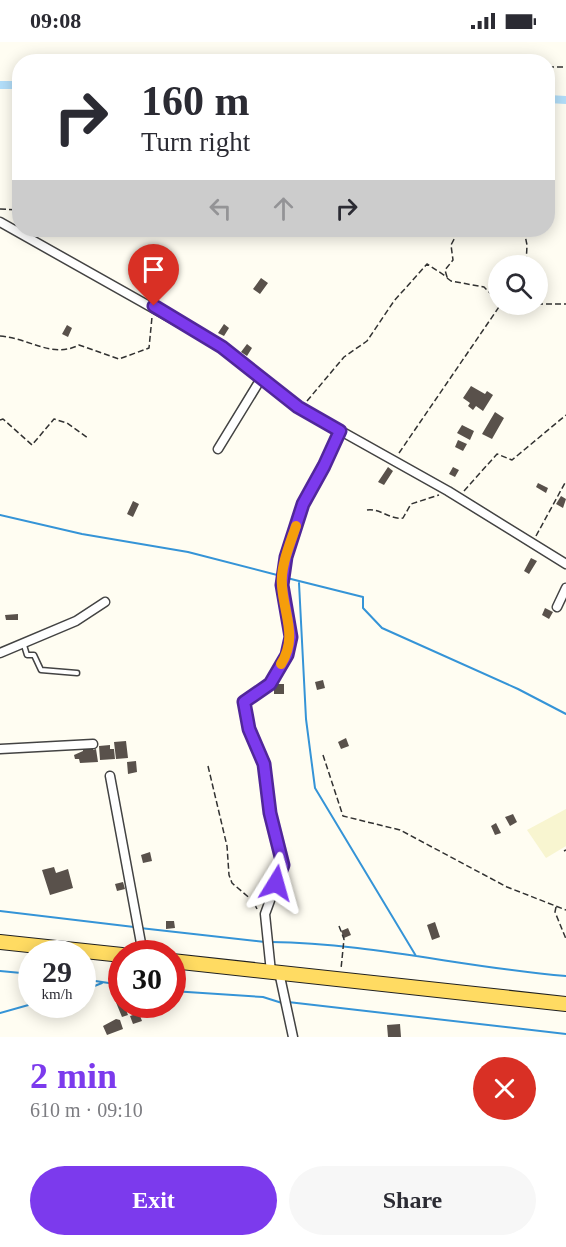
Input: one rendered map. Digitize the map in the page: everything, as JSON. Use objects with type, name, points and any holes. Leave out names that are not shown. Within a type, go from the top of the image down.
[{"type":"main road","points":[[0,942],[108,954]]},
{"type":"main road","points":[[186,962],[566,1004]]},
{"type":"street","points":[[28,237],[154,306],[222,347],[298,407],[448,491],[531,545],[566,564]]},
{"type":"street","points":[[218,449],[262,377]]},
{"type":"street","points":[[293,1037],[275,972],[265,914],[283,865],[270,813],[264,764],[249,729],[244,702],[270,684],[287,655],[291,637],[282,585],[286,557],[303,504],[340,431]]},
{"type":"street","points":[[557,607],[566,588]]},
{"type":"street","points":[[0,653],[23,641],[76,621],[105,602]]},
{"type":"street","points":[[0,749],[93,744]]},
{"type":"street","points":[[110,776],[140,940]]},
{"type":"lane","points":[[23,641],[27,656],[34,655],[41,669],[77,673]]},
{"type":"path","points":[[447,277],[445,270],[453,260],[451,245],[455,237]]},
{"type":"path","points":[[525,237],[527,255]]},
{"type":"path","points":[[298,407],[310,400],[344,357],[367,341],[394,301],[427,264],[451,281],[484,287],[488,291]]},
{"type":"path","points":[[548,304],[566,304]]},
{"type":"path","points":[[0,336],[42,346],[53,352],[69,350],[79,345],[119,359],[148,348],[154,306]]},
{"type":"path","points":[[393,461],[493,315]]},
{"type":"path","points":[[458,498],[491,458],[497,454],[512,460],[566,415]]},
{"type":"path","points":[[0,420],[3,419],[32,446],[54,419],[67,423],[88,438]]},
{"type":"path","points":[[531,545],[566,481]]},
{"type":"path","points":[[367,510],[374,509],[396,519],[403,518],[411,504],[448,491]]},
{"type":"path","points":[[323,755],[343,816],[400,830],[496,881],[566,910]]},
{"type":"path","points":[[208,766],[227,846],[229,875],[232,883],[253,901],[261,919],[266,923]]},
{"type":"path","points":[[556,907],[555,912],[566,939]]},
{"type":"path","points":[[339,926],[344,939],[340,979]]},
{"type":"shaded area","points":[[566,809],[566,846],[546,858],[527,830]]},
{"type":"building","points":[[261,278],[268,283],[260,294],[253,289]]},
{"type":"building","points":[[224,324],[229,328],[224,336],[218,333]]},
{"type":"building","points":[[67,325],[72,328],[68,337],[62,334]]},
{"type":"building","points":[[247,344],[252,348],[247,356],[241,352]]},
{"type":"building","points":[[471,386],[485,394],[487,391],[493,395],[483,411],[476,406],[473,410],[468,406],[470,403],[463,398]]},
{"type":"building","points":[[495,412],[504,418],[492,439],[482,434]]},
{"type":"building","points":[[462,425],[474,431],[470,440],[457,433]]},
{"type":"building","points":[[458,440],[467,444],[463,451],[455,447]]},
{"type":"building","points":[[388,467],[393,471],[384,485],[378,482]]},
{"type":"building","points":[[453,467],[459,470],[455,477],[449,474]]},
{"type":"building","points":[[538,483],[548,488],[546,493],[536,487]]},
{"type":"building","points":[[561,496],[566,499],[563,508],[556,504]]},
{"type":"building","points":[[133,501],[139,504],[133,517],[127,514]]},
{"type":"building","points":[[531,558],[537,561],[529,574],[524,571]]},
{"type":"building","points":[[545,608],[553,612],[549,619],[542,615]]},
{"type":"building","points":[[18,614],[18,620],[6,620],[5,615]]},
{"type":"building","points":[[323,680],[325,688],[317,690],[315,682]]},
{"type":"building","points":[[274,684],[284,684],[284,694],[274,694]]},
{"type":"building","points":[[346,738],[349,746],[341,749],[338,742]]},
{"type":"building","points":[[126,741],[128,758],[116,759],[114,742]]},
{"type":"building","points":[[110,745],[110,749],[114,749],[115,759],[100,760],[99,746]]},
{"type":"building","points":[[93,747],[93,750],[96,749],[98,762],[80,763],[79,759],[75,759],[74,755],[83,751],[83,748]]},
{"type":"building","points":[[136,761],[137,772],[128,774],[127,762]]},
{"type":"building","points":[[513,814],[517,822],[510,826],[505,817]]},
{"type":"building","points":[[496,823],[501,833],[495,835],[491,826]]},
{"type":"building","points":[[150,852],[152,861],[143,863],[141,855]]},
{"type":"building","points":[[54,867],[56,873],[68,869],[73,888],[50,895],[42,870]]},
{"type":"building","points":[[123,882],[125,889],[117,891],[115,884]]},
{"type":"building","points":[[166,921],[174,921],[175,928],[166,929]]},
{"type":"building","points":[[435,922],[440,937],[432,940],[427,925]]},
{"type":"building","points":[[348,928],[351,935],[344,938],[341,931]]},
{"type":"building","points":[[131,1018],[141,1018],[142,1021],[133,1024]]},
{"type":"building","points":[[116,1019],[120,1020],[123,1029],[107,1035],[103,1026]]},
{"type":"building","points":[[400,1024],[401,1037],[388,1037],[387,1025]]},
{"type":"waterway","points":[[0,85],[12,85]]},
{"type":"waterway","points":[[555,99],[566,100]]},
{"type":"waterway","points":[[0,515],[82,534],[188,552],[281,576]]},
{"type":"waterway","points":[[287,578],[363,597],[363,608],[382,628],[518,689],[566,714]]},
{"type":"waterway","points":[[299,583],[306,719],[315,788],[416,956]]},
{"type":"waterway","points":[[0,911],[134,927]]},
{"type":"waterway","points":[[140,928],[265,942]]},
{"type":"waterway","points":[[271,942],[308,943],[382,951],[566,976]]},
{"type":"waterway","points":[[0,971],[18,973]]},
{"type":"waterway","points":[[96,981],[108,983]]},
{"type":"waterway","points":[[96,985],[102,983]]},
{"type":"waterway","points":[[186,992],[263,997],[282,1003]]},
{"type":"waterway","points":[[288,1002],[566,1034]]},
{"type":"waterway","points":[[0,1013],[18,1008]]},
{"type":"slow traffic","points":[[281,664],[287,655],[291,637],[282,585],[286,557],[296,526]]},
{"type":"route","points":[[154,306],[222,347],[298,407],[340,431],[303,504],[286,557],[282,585],[291,637],[287,655],[270,684],[252,694],[244,702],[249,729],[264,764],[270,813],[283,865],[276,883]]}]
